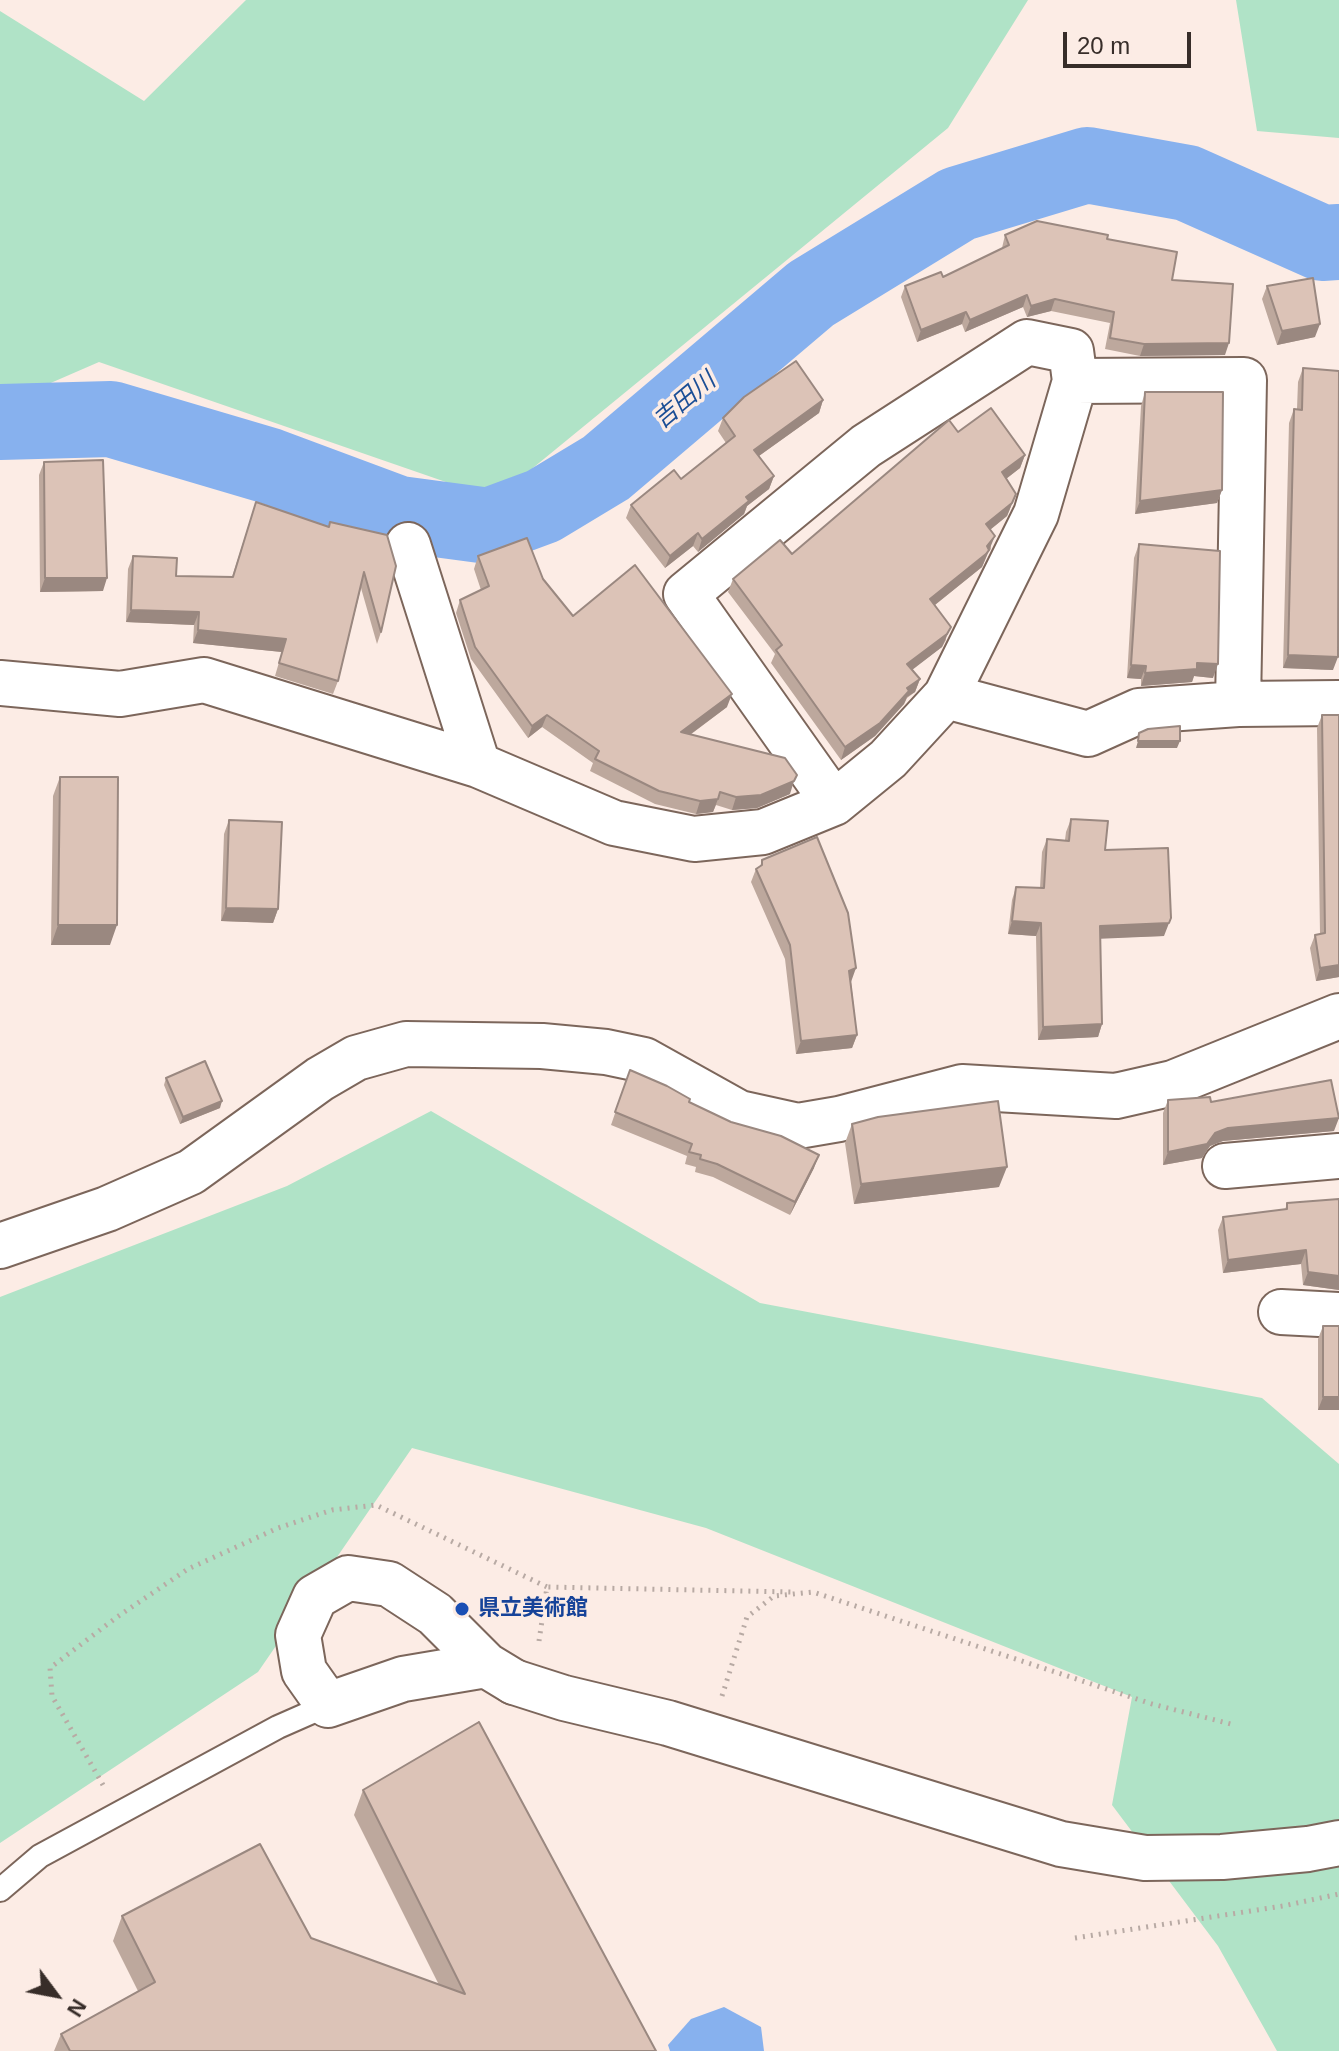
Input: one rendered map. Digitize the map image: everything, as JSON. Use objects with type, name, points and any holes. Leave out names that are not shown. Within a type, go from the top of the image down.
[{"type":"street","points":[[0,683],[120,694],[204,680],[478,765],[614,823],[694,839],[763,832],[834,803],[888,759],[946,696],[1036,514],[1075,381],[1071,351],[1027,342],[866,446],[686,594],[834,803]]},
{"type":"street","points":[[1075,381],[1244,380],[1238,704]]},
{"type":"street","points":[[408,545],[478,765]]},
{"type":"street","points":[[946,696],[1088,734],[1139,711],[1238,704],[1339,703]]},
{"type":"street","points":[[0,1246],[107,1209],[191,1172],[320,1079],[356,1058],[406,1044],[542,1046],[606,1052],[644,1060],[739,1113],[798,1126],[839,1119],[962,1087],[1116,1096],[1173,1083],[1339,1016]]},
{"type":"street","points":[[1225,1166],[1339,1156]]},
{"type":"street","points":[[1281,1312],[1339,1315]]},
{"type":"street","points":[[500,1674],[435,1614],[389,1584],[348,1578],[315,1597],[298,1635],[304,1671],[328,1705],[403,1679],[500,1674],[1061,1844],[1145,1858],[1206,1857],[1308,1849],[1339,1843]]},
{"type":"lane","points":[[0,1890],[40,1856],[278,1727],[328,1705]]},
{"type":"path","points":[[119,1813],[52,1696],[50,1668],[188,1569],[278,1528],[332,1510],[376,1505],[547,1587],[813,1592],[1152,1704],[1231,1724]]},
{"type":"path","points":[[539,1641],[547,1587]]},
{"type":"path","points":[[709,1736],[747,1617],[774,1596],[813,1592]]},
{"type":"path","points":[[1075,1938],[1283,1906],[1339,1894]]},
{"type":"green space","points":[[246,0],[1028,0],[948,128],[495,499],[99,362],[0,405],[0,11],[144,101]]},
{"type":"green space","points":[[1236,0],[1339,0],[1339,138],[1257,131]]},
{"type":"green space","points":[[431,1111],[760,1303],[1262,1398],[1339,1464],[1339,2051],[1277,2051],[1218,1946],[1112,1805],[1132,1697],[706,1528],[412,1448],[258,1672],[0,1843],[0,1297],[287,1186]]},
{"type":"water","points":[[724,2007],[761,2027],[764,2051],[670,2051],[668,2045],[691,2019]]},
{"type":"building","points":[[1037,221],[1108,235],[1107,239],[1177,252],[1172,280],[1233,284],[1229,343],[1144,344],[1110,338],[1114,312],[1055,299],[1031,306],[1027,295],[970,320],[966,312],[921,330],[905,286],[941,272],[943,277],[1009,245],[1005,235]]},
{"type":"building","points":[[1313,278],[1320,324],[1282,331],[1267,286]]},
{"type":"building","points":[[796,361],[823,400],[754,450],[774,476],[746,497],[749,501],[702,539],[698,533],[670,556],[631,505],[674,470],[681,479],[735,436],[723,418],[744,397]]},
{"type":"building","points":[[1303,368],[1339,371],[1338,657],[1288,655],[1294,409],[1302,410]]},
{"type":"building","points":[[1145,392],[1223,392],[1222,490],[1140,501]]},
{"type":"building","points":[[991,408],[1025,455],[1002,472],[1016,494],[1012,503],[986,524],[995,536],[987,546],[989,550],[986,554],[930,599],[951,627],[947,634],[907,664],[920,679],[907,688],[909,691],[880,723],[845,747],[776,650],[782,645],[733,579],[780,540],[792,554],[949,420],[958,432]]},
{"type":"building","points":[[103,460],[107,578],[45,578],[44,462]]},
{"type":"building","points":[[256,502],[329,527],[330,522],[387,535],[396,566],[381,632],[364,572],[338,681],[279,663],[286,639],[198,630],[199,612],[131,610],[133,556],[177,558],[176,576],[233,577]]},
{"type":"building","points":[[527,538],[543,579],[573,616],[635,565],[732,694],[681,732],[785,758],[797,775],[794,781],[761,795],[736,797],[720,792],[718,799],[700,801],[659,791],[595,759],[599,751],[547,715],[532,726],[475,647],[460,600],[489,586],[478,556]]},
{"type":"building","points":[[1139,544],[1220,551],[1218,664],[1197,663],[1197,669],[1145,673],[1146,666],[1131,665]]},
{"type":"building","points":[[1322,715],[1339,715],[1339,965],[1320,968],[1315,935],[1325,933]]},
{"type":"building","points":[[1180,726],[1180,741],[1138,741],[1139,733],[1148,729]]},
{"type":"building","points":[[60,777],[118,777],[117,925],[58,925]]},
{"type":"building","points":[[1071,819],[1108,821],[1105,850],[1168,848],[1171,918],[1169,923],[1100,926],[1102,1024],[1043,1027],[1041,923],[1012,921],[1016,887],[1044,888],[1047,839],[1069,841]]},
{"type":"building","points":[[229,820],[282,822],[278,909],[226,908]]},
{"type":"building","points":[[817,837],[848,913],[856,968],[849,971],[857,1035],[801,1041],[790,945],[756,869],[762,865],[762,860]]},
{"type":"building","points":[[205,1061],[222,1101],[183,1117],[166,1078]]},
{"type":"building","points":[[630,1070],[667,1086],[690,1099],[689,1102],[731,1122],[781,1136],[819,1155],[795,1202],[717,1164],[700,1159],[701,1155],[689,1152],[692,1144],[615,1112]]},
{"type":"building","points":[[1331,1080],[1339,1118],[1228,1128],[1215,1133],[1207,1144],[1168,1152],[1168,1100],[1210,1097],[1211,1102]]},
{"type":"building","points":[[998,1101],[1007,1167],[861,1184],[852,1124],[878,1117]]},
{"type":"building","points":[[1339,1199],[1339,1276],[1308,1272],[1306,1250],[1228,1260],[1223,1217],[1287,1209],[1287,1203]]},
{"type":"building","points":[[1323,1326],[1339,1326],[1339,1397],[1323,1397]]},
{"type":"building","points":[[479,1722],[656,2051],[70,2051],[61,2034],[155,1982],[122,1916],[260,1844],[311,1938],[465,1994],[363,1790]]},
{"type":"waterway","name":"吉田川","points":[[0,422],[111,419],[270,466],[399,514],[489,526],[543,506],[606,468],[811,294],[958,204],[1087,165],[1187,183],[1322,243],[1339,242]]},
{"type":"place","name":"県立美術館","points":[[462,1609]]}]
